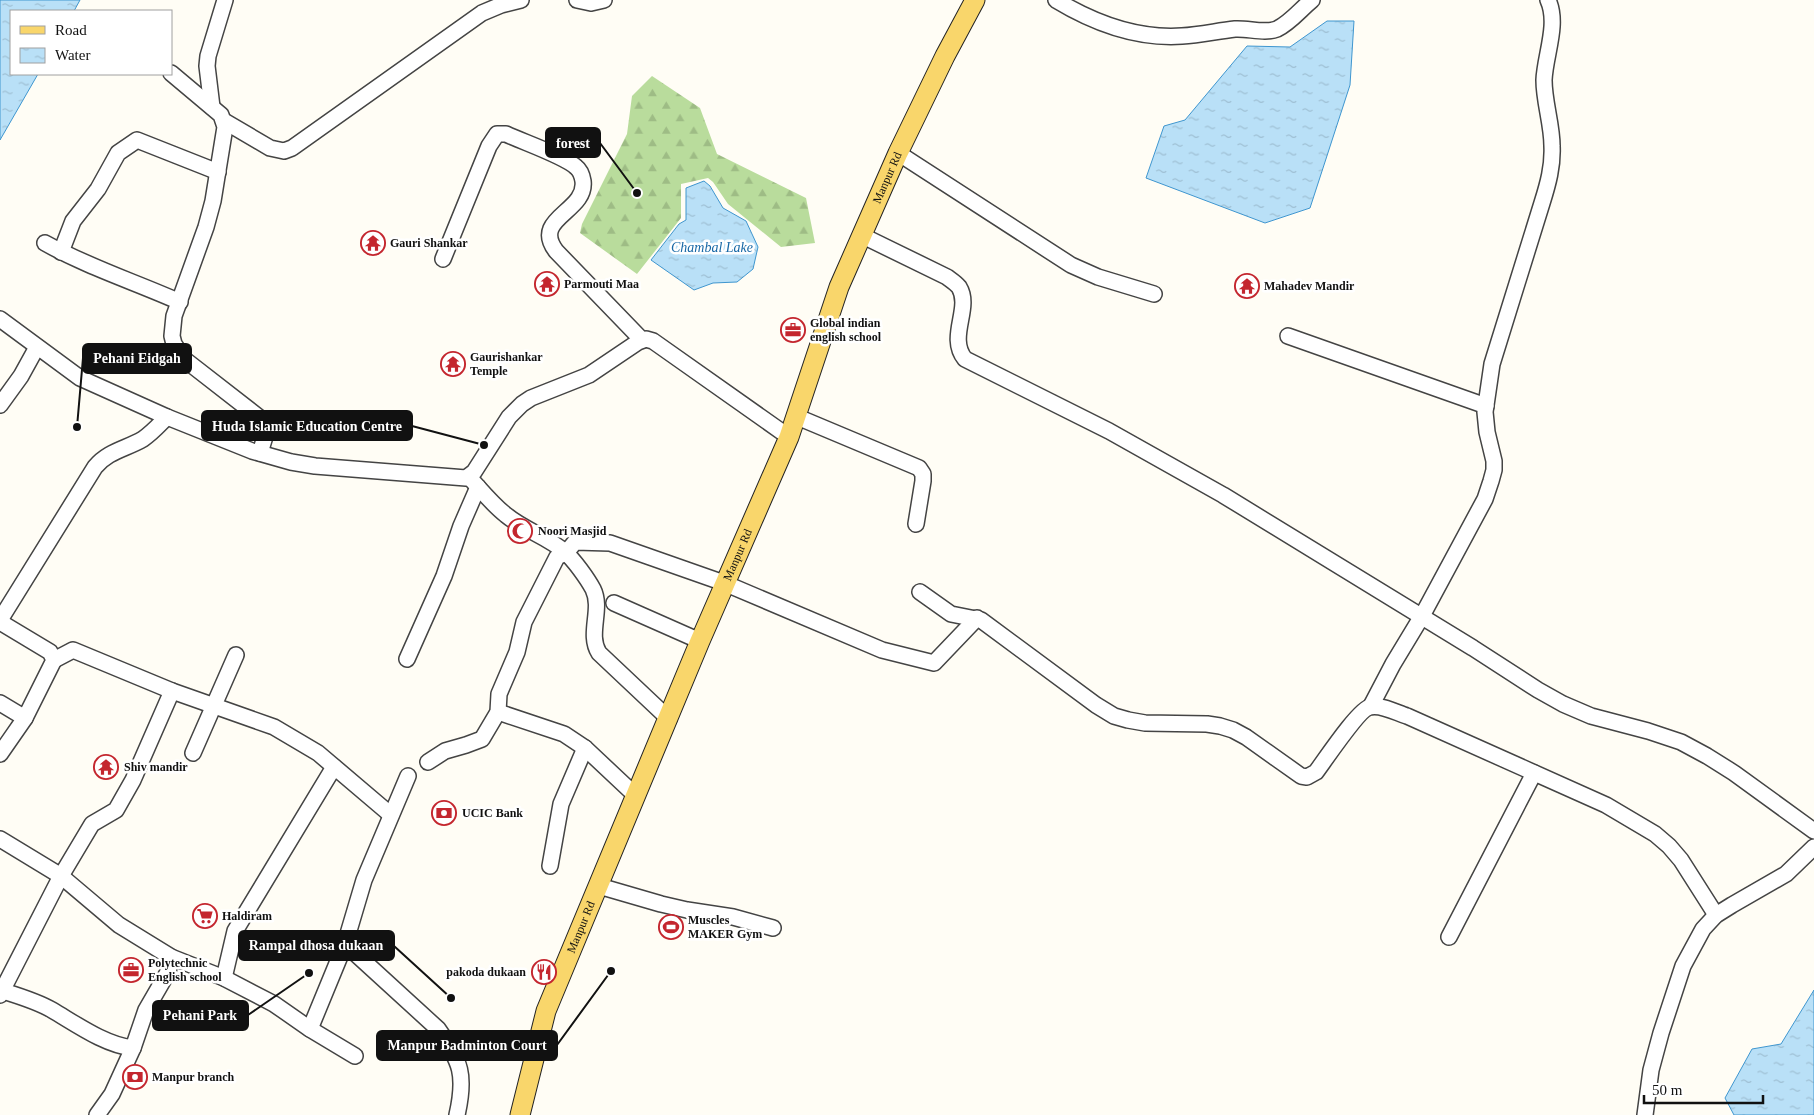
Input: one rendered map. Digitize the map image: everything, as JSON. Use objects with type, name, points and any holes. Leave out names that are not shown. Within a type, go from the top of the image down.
[{"type":"main road","name":"Manpur Rd","points":[[520,1115],[546,1011],[724,583],[789,437],[794,416],[839,287],[898,152],[974,0]]},
{"type":"street","points":[[212,107],[208,56],[225,0]]},
{"type":"street","points":[[224,121],[270,148],[284,151],[292,148],[482,13],[501,5],[521,0]]},
{"type":"street","points":[[577,0],[590,3],[604,0]]},
{"type":"street","points":[[1056,0],[1110,26],[1129,32],[1162,37],[1238,29],[1271,30],[1281,26],[1312,0]]},
{"type":"street","points":[[920,592],[951,614],[976,618],[1114,716],[1145,723],[1220,726],[1246,737],[1301,776],[1307,777],[1316,772],[1363,711],[1371,706],[1392,664],[1422,616],[1484,499],[1491,481],[1494,461],[1487,432],[1486,406],[1492,364],[1549,178],[1552,144],[1545,102],[1544,80],[1551,32],[1548,0]]},
{"type":"street","points":[[172,73],[221,115],[224,121],[224,137],[206,227],[172,327],[172,336],[177,351],[184,359],[265,422],[267,427],[260,453]]},
{"type":"street","points":[[443,259],[489,146],[495,136],[506,134],[565,160],[578,168],[583,181],[580,195],[552,224],[549,232],[550,241],[556,252],[642,340]]},
{"type":"street","points":[[61,252],[73,221],[98,188],[118,152],[137,140],[218,172]]},
{"type":"street","points":[[898,152],[1071,265],[1098,277],[1154,294]]},
{"type":"street","points":[[861,235],[947,277],[956,284],[962,294],[958,347],[965,358],[1109,431],[1207,486],[1563,704],[1591,716],[1681,742],[1707,756],[1734,773],[1814,831]]},
{"type":"street","points":[[45,243],[90,266],[180,302]]},
{"type":"street","points":[[0,319],[80,378],[167,417],[260,453],[291,462],[315,466],[460,478],[474,482],[494,505],[508,516],[566,553],[595,594],[594,642],[599,653],[668,718]]},
{"type":"street","points":[[1288,336],[1486,406]]},
{"type":"street","points":[[407,659],[444,576],[474,482],[474,472],[508,417],[531,398],[589,375],[642,340],[653,341],[789,437]]},
{"type":"street","points":[[0,405],[21,376],[37,347]]},
{"type":"street","points":[[794,416],[918,468],[922,474],[923,481],[916,524]]},
{"type":"street","points":[[54,660],[50,652],[0,621],[95,467],[112,453],[144,439],[167,417]]},
{"type":"street","points":[[428,762],[446,751],[482,739],[498,712],[499,694],[517,652],[524,622],[557,557],[566,553],[575,542],[610,542],[724,583],[882,650],[934,663],[976,618]]},
{"type":"street","points":[[614,603],[700,641]]},
{"type":"street","points":[[0,754],[25,718],[54,660],[73,650],[172,691],[274,727],[318,753],[391,815]]},
{"type":"street","points":[[193,753],[236,656]]},
{"type":"street","points":[[133,1048],[123,1047],[75,1025],[50,1009],[1,992],[61,876],[92,824],[116,810],[133,780],[172,691]]},
{"type":"street","points":[[0,703],[25,718]]},
{"type":"street","points":[[1371,706],[1407,716],[1606,805],[1655,834],[1681,860],[1716,915]]},
{"type":"street","points":[[498,712],[564,734],[584,748],[635,795]]},
{"type":"street","points":[[550,866],[561,804],[584,748]]},
{"type":"street","points":[[224,978],[235,931],[334,767]]},
{"type":"street","points":[[1449,937],[1534,773]]},
{"type":"street","points":[[310,1029],[345,944],[364,880],[408,776]]},
{"type":"street","points":[[0,839],[61,876],[119,925],[171,957],[224,978],[274,1004],[310,1029],[356,1056]]},
{"type":"street","points":[[1645,1115],[1651,1070],[1661,1033],[1683,966],[1703,929],[1716,915],[1786,874],[1814,847]]},
{"type":"street","points":[[598,886],[670,906],[773,928]]},
{"type":"street","points":[[345,944],[438,1029],[450,1046],[458,1061],[461,1077],[462,1095],[457,1115]]},
{"type":"street","points":[[97,1115],[112,1094],[133,1048],[146,1010],[168,972],[171,957]]},
{"type":"green space","points":[[652,76],[700,108],[717,154],[806,198],[815,243],[781,247],[728,204],[713,182],[708,178],[681,184],[681,218],[637,274],[580,233],[582,224],[627,134],[632,96]]},
{"type":"water","points":[[0,0],[80,0],[75,10],[10,10],[10,75],[37,75],[0,140]]},
{"type":"water","points":[[1327,21],[1354,21],[1350,85],[1310,208],[1265,223],[1146,178],[1164,126],[1185,120],[1247,46],[1290,47]]},
{"type":"water","name":"Chambal Lake","points":[[704,181],[710,186],[723,208],[746,221],[758,247],[753,269],[737,282],[713,283],[694,290],[651,260],[679,224],[686,220],[686,188]]},
{"type":"water","points":[[1814,990],[1814,1115],[1734,1115],[1725,1098],[1752,1049],[1781,1044]]},
{"type":"place","name":"forest","points":[[637,193]]},
{"type":"place","name":"Gauri Shankar","points":[[373,243]]},
{"type":"place","name":"Parmouti Maa","points":[[547,284]]},
{"type":"place","name":"Mahadev Mandir","points":[[1247,286]]},
{"type":"place","name":"Global indian english school","points":[[793,330]]},
{"type":"place","name":"Gaurishankar Temple","points":[[453,364]]},
{"type":"place","name":"Pehani Eidgah","points":[[77,427]]},
{"type":"place","name":"Huda Islamic Education Centre","points":[[484,445]]},
{"type":"place","name":"Noori Masjid","points":[[520,531]]},
{"type":"place","name":"Shiv mandir","points":[[106,767]]},
{"type":"place","name":"UCIC Bank","points":[[444,813]]},
{"type":"place","name":"Haldiram","points":[[205,916]]},
{"type":"place","name":"Muscles MAKER Gym","points":[[671,927]]},
{"type":"place","name":"Polytechnic English school","points":[[131,970]]},
{"type":"place","name":"Manpur Badminton Court","points":[[611,971]]},
{"type":"place","name":"pakoda dukaan","points":[[544,972]]},
{"type":"place","name":"Pehani Park","points":[[309,973]]},
{"type":"place","name":"Rampal dhosa dukaan","points":[[451,998]]},
{"type":"place","name":"Manpur branch","points":[[135,1077]]}]
